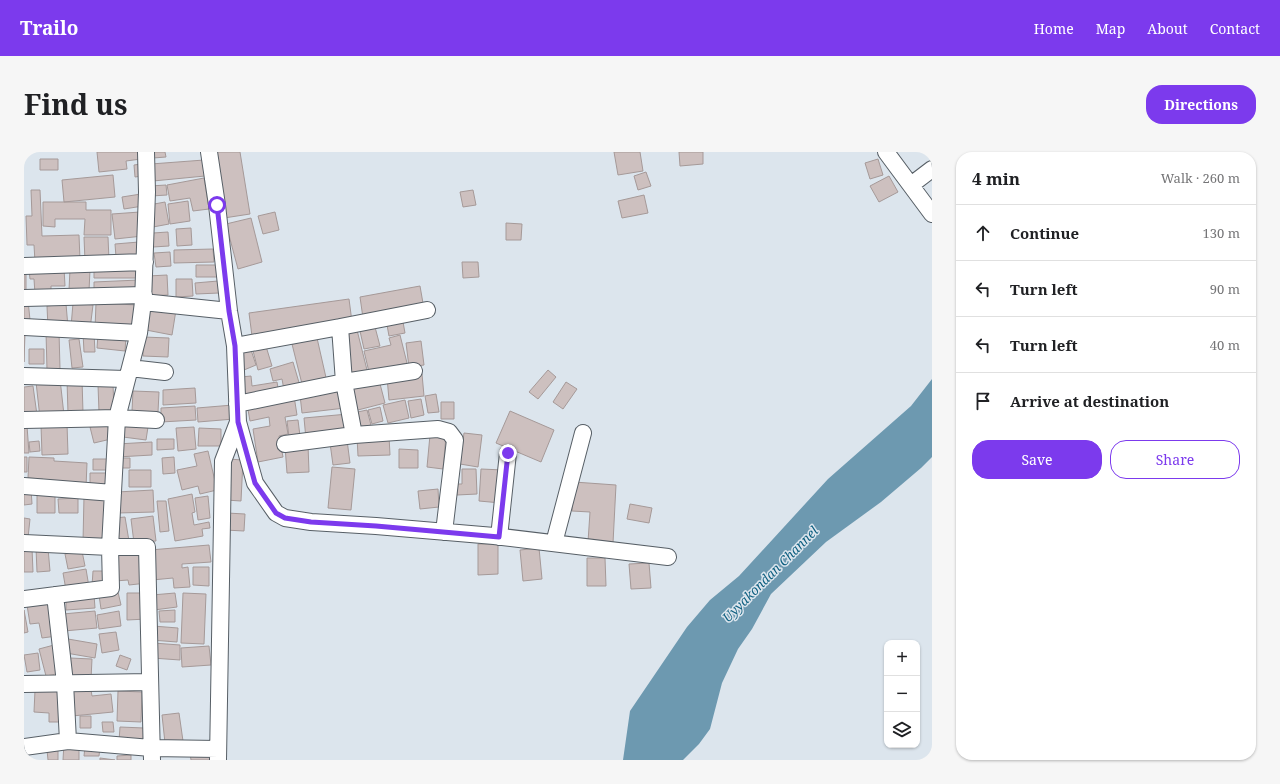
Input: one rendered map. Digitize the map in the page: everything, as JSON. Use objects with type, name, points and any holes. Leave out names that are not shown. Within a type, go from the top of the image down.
[{"type":"street","points":[[24,599],[111,588],[110,547],[117,418],[139,334],[143,298],[147,192],[146,152]]},
{"type":"street","points":[[209,152],[217,205],[229,311],[235,346],[238,422],[255,483],[276,513],[285,518],[311,522],[499,537],[668,557]]},
{"type":"street","points":[[886,152],[932,214]]},
{"type":"street","points":[[911,185],[932,169]]},
{"type":"street","points":[[24,266],[145,262]]},
{"type":"street","points":[[24,298],[143,298],[229,311]]},
{"type":"street","points":[[235,346],[427,310]]},
{"type":"street","points":[[24,327],[139,334]]},
{"type":"street","points":[[340,327],[344,382],[354,436]]},
{"type":"street","points":[[238,404],[344,382],[414,371]]},
{"type":"street","points":[[24,376],[165,372]]},
{"type":"street","points":[[24,420],[117,418],[156,420]]},
{"type":"street","points":[[24,747],[68,741],[152,754],[218,754],[223,461],[238,422]]},
{"type":"street","points":[[285,444],[354,436],[438,429],[449,432],[455,440],[444,532]]},
{"type":"street","points":[[554,543],[583,433]]},
{"type":"street","points":[[499,537],[508,453]]},
{"type":"street","points":[[24,486],[113,493]]},
{"type":"street","points":[[24,543],[110,547],[147,547],[152,754]]},
{"type":"street","points":[[54,595],[65,683],[68,741]]},
{"type":"street","points":[[24,684],[150,682]]},
{"type":"water","name":"Uyyakondan Channel","points":[[932,379],[932,457],[881,502],[826,542],[771,594],[752,629],[738,649],[722,683],[710,729],[699,744],[683,760],[623,760],[630,711],[687,627],[710,600],[739,576],[828,479],[911,406]]},
{"type":"building","points":[[97,152],[141,152],[141,159],[126,161],[127,169],[99,172]]},
{"type":"building","points":[[152,152],[165,152],[166,157],[153,158]]},
{"type":"building","points":[[214,152],[240,152],[250,214],[224,218]]},
{"type":"building","points":[[614,152],[640,152],[643,171],[618,175]]},
{"type":"building","points":[[679,152],[703,152],[703,164],[680,166]]},
{"type":"building","points":[[40,159],[58,159],[58,170],[40,170]]},
{"type":"building","points":[[878,159],[883,175],[870,179],[865,163]]},
{"type":"building","points":[[204,160],[205,176],[153,181],[151,164]]},
{"type":"building","points":[[141,164],[142,176],[135,177],[134,165]]},
{"type":"building","points":[[646,172],[651,186],[638,190],[634,176]]},
{"type":"building","points":[[113,175],[115,197],[64,202],[62,180]]},
{"type":"building","points":[[889,176],[898,192],[879,202],[870,186]]},
{"type":"building","points":[[204,178],[209,209],[193,211],[190,198],[170,201],[167,185]]},
{"type":"building","points":[[166,185],[167,195],[151,196],[150,186]]},
{"type":"building","points":[[31,190],[40,190],[42,236],[79,235],[80,260],[35,262],[34,245],[27,245],[26,216],[32,216]]},
{"type":"building","points":[[473,190],[476,205],[463,207],[460,192]]},
{"type":"building","points":[[141,194],[143,206],[124,209],[122,197]]},
{"type":"building","points":[[644,195],[648,213],[622,218],[618,201]]},
{"type":"building","points":[[188,201],[190,221],[170,224],[168,204]]},
{"type":"building","points":[[43,202],[86,202],[86,210],[111,210],[111,235],[84,235],[85,219],[55,219],[55,227],[43,226]]},
{"type":"building","points":[[165,202],[169,224],[153,227],[149,205]]},
{"type":"building","points":[[140,212],[143,236],[115,239],[112,214]]},
{"type":"building","points":[[275,212],[279,230],[263,234],[258,216]]},
{"type":"building","points":[[251,218],[262,262],[238,269],[226,224]]},
{"type":"building","points":[[506,223],[522,224],[521,240],[506,240]]},
{"type":"building","points":[[191,228],[192,245],[177,246],[176,229]]},
{"type":"building","points":[[168,232],[169,246],[153,247],[153,233]]},
{"type":"building","points":[[84,237],[108,237],[109,260],[85,261]]},
{"type":"building","points":[[139,242],[140,255],[116,257],[115,244]]},
{"type":"building","points":[[213,249],[214,262],[174,263],[174,250]]},
{"type":"building","points":[[170,252],[171,266],[156,267],[154,253]]},
{"type":"building","points":[[462,262],[478,262],[479,277],[463,278]]},
{"type":"building","points":[[196,265],[218,265],[218,277],[196,277]]},
{"type":"building","points":[[94,267],[140,267],[140,278],[94,278]]},
{"type":"building","points":[[64,268],[65,286],[51,286],[51,294],[35,294],[34,279],[30,279],[29,270]]},
{"type":"building","points":[[70,269],[90,270],[89,291],[69,290]]},
{"type":"building","points":[[24,272],[26,272],[26,293],[24,293]]},
{"type":"building","points":[[167,275],[168,295],[149,296],[148,276]]},
{"type":"building","points":[[176,279],[192,279],[193,296],[176,297]]},
{"type":"building","points":[[139,280],[139,291],[94,292],[94,282]]},
{"type":"building","points":[[218,281],[219,293],[196,294],[195,283]]},
{"type":"building","points":[[420,286],[424,309],[363,318],[360,297]]},
{"type":"building","points":[[349,299],[352,322],[252,336],[249,313]]},
{"type":"building","points":[[24,300],[28,300],[30,320],[24,321]]},
{"type":"building","points":[[73,303],[93,305],[90,329],[71,327]]},
{"type":"building","points":[[96,303],[137,305],[136,331],[95,329]]},
{"type":"building","points":[[66,304],[68,327],[48,328],[47,306]]},
{"type":"building","points":[[151,305],[176,310],[172,335],[146,330]]},
{"type":"building","points":[[403,322],[405,333],[389,336],[387,325]]},
{"type":"building","points":[[375,327],[380,346],[364,349],[360,331]]},
{"type":"building","points":[[357,330],[368,374],[353,377],[342,334]]},
{"type":"building","points":[[46,332],[59,332],[60,369],[47,370]]},
{"type":"building","points":[[24,333],[25,333],[24,362]]},
{"type":"building","points":[[83,333],[94,333],[95,352],[84,352]]},
{"type":"building","points":[[98,334],[126,337],[125,351],[97,348]]},
{"type":"building","points":[[400,335],[407,363],[369,372],[364,351],[391,345],[389,338]]},
{"type":"building","points":[[143,337],[169,338],[168,357],[143,356]]},
{"type":"building","points":[[317,338],[327,382],[303,388],[292,344]]},
{"type":"building","points":[[79,339],[83,367],[72,368],[69,340]]},
{"type":"building","points":[[421,341],[424,365],[409,367],[406,343]]},
{"type":"building","points":[[265,343],[272,366],[258,370],[252,347]]},
{"type":"building","points":[[250,347],[256,365],[244,370],[238,351]]},
{"type":"building","points":[[29,349],[44,349],[44,364],[29,364]]},
{"type":"building","points":[[293,362],[300,386],[284,390],[282,379],[273,381],[270,369]]},
{"type":"building","points":[[548,370],[556,377],[538,399],[529,392]]},
{"type":"building","points":[[422,374],[424,396],[389,400],[387,377]]},
{"type":"building","points":[[251,376],[252,386],[277,382],[279,394],[245,399],[241,377]]},
{"type":"building","points":[[60,379],[64,415],[40,418],[36,382]]},
{"type":"building","points":[[82,379],[83,413],[68,413],[67,380]]},
{"type":"building","points":[[379,380],[385,403],[354,411],[347,389]]},
{"type":"building","points":[[566,382],[577,389],[563,409],[553,402]]},
{"type":"building","points":[[113,384],[114,411],[99,412],[98,385]]},
{"type":"building","points":[[33,386],[37,415],[24,416],[24,387]]},
{"type":"building","points":[[195,388],[196,403],[163,405],[163,390]]},
{"type":"building","points":[[343,390],[345,408],[302,413],[300,395]]},
{"type":"building","points":[[133,391],[159,392],[158,412],[132,411]]},
{"type":"building","points":[[436,394],[439,412],[428,413],[425,396]]},
{"type":"building","points":[[294,396],[297,415],[285,417],[288,434],[279,436],[283,457],[258,462],[253,429],[270,426],[269,417],[250,421],[247,404]]},
{"type":"building","points":[[421,399],[424,415],[411,418],[408,401]]},
{"type":"building","points":[[405,400],[409,418],[388,423],[383,405]]},
{"type":"building","points":[[441,402],[454,402],[454,419],[441,419]]},
{"type":"building","points":[[233,405],[234,419],[198,422],[197,408]]},
{"type":"building","points":[[195,406],[196,420],[161,422],[161,408]]},
{"type":"building","points":[[380,407],[383,421],[372,424],[368,410]]},
{"type":"building","points":[[367,410],[371,425],[357,428],[353,413]]},
{"type":"building","points":[[510,411],[554,430],[541,462],[496,443]]},
{"type":"building","points":[[348,414],[350,434],[306,439],[304,418]]},
{"type":"building","points":[[298,420],[300,436],[289,437],[287,421]]},
{"type":"building","points":[[107,423],[111,439],[94,443],[90,427]]},
{"type":"building","points":[[67,424],[68,454],[42,455],[41,425]]},
{"type":"building","points":[[125,424],[148,427],[146,440],[123,437]]},
{"type":"building","points":[[24,426],[27,426],[29,453],[24,453]]},
{"type":"building","points":[[194,427],[196,449],[178,451],[176,428]]},
{"type":"building","points":[[199,428],[221,429],[221,446],[198,446]]},
{"type":"building","points":[[464,433],[482,435],[478,467],[460,464]]},
{"type":"building","points":[[430,435],[446,436],[443,469],[427,467]]},
{"type":"building","points":[[389,436],[390,455],[358,456],[357,437]]},
{"type":"building","points":[[157,439],[174,439],[174,449],[157,450]]},
{"type":"building","points":[[347,440],[350,463],[333,465],[330,443]]},
{"type":"building","points":[[39,441],[40,451],[30,452],[29,442]]},
{"type":"building","points":[[152,442],[152,455],[117,457],[117,444]]},
{"type":"building","points":[[308,445],[309,472],[287,473],[285,446]]},
{"type":"building","points":[[399,449],[418,450],[418,468],[399,468]]},
{"type":"building","points":[[208,451],[217,490],[200,494],[198,486],[182,490],[177,470],[197,466],[194,454]]},
{"type":"building","points":[[24,457],[27,457],[27,472],[24,472]]},
{"type":"building","points":[[29,457],[54,458],[54,461],[87,463],[86,487],[43,485],[43,479],[28,478]]},
{"type":"building","points":[[174,457],[175,473],[163,474],[162,458]]},
{"type":"building","points":[[117,458],[130,458],[130,468],[117,468]]},
{"type":"building","points":[[93,459],[110,459],[110,470],[93,470]]},
{"type":"building","points":[[228,459],[243,460],[241,501],[226,500]]},
{"type":"building","points":[[332,467],[355,469],[351,510],[328,508]]},
{"type":"building","points":[[462,469],[476,469],[477,494],[457,495],[457,484],[462,484]]},
{"type":"building","points":[[481,469],[503,470],[501,503],[479,501]]},
{"type":"building","points":[[129,470],[151,470],[151,487],[129,487]]},
{"type":"building","points":[[90,473],[111,473],[111,487],[90,487]]},
{"type":"building","points":[[574,482],[616,485],[613,543],[588,542],[590,512],[572,511]]},
{"type":"building","points":[[31,489],[32,504],[24,505],[24,490]]},
{"type":"building","points":[[438,489],[439,507],[420,509],[418,491]]},
{"type":"building","points":[[153,490],[154,512],[118,513],[117,492]]},
{"type":"building","points":[[37,493],[55,493],[55,513],[37,513]]},
{"type":"building","points":[[192,494],[195,512],[192,513],[194,525],[209,522],[210,528],[202,529],[203,536],[175,541],[168,499]]},
{"type":"building","points":[[84,496],[107,496],[108,542],[83,542]]},
{"type":"building","points":[[208,496],[210,518],[198,520],[195,498]]},
{"type":"building","points":[[78,498],[78,513],[59,513],[58,499]]},
{"type":"building","points":[[157,501],[166,501],[169,531],[160,532]]},
{"type":"building","points":[[630,504],[652,508],[649,523],[627,519]]},
{"type":"building","points":[[227,513],[245,514],[244,531],[225,530]]},
{"type":"building","points":[[153,516],[156,541],[134,543],[131,519]]},
{"type":"building","points":[[125,517],[129,541],[117,543],[114,518]]},
{"type":"building","points":[[24,518],[30,519],[28,538],[24,537]]},
{"type":"building","points":[[478,544],[498,544],[498,574],[478,575]]},
{"type":"building","points":[[209,545],[211,562],[182,564],[182,568],[188,567],[190,587],[174,588],[173,578],[152,580],[150,550]]},
{"type":"building","points":[[32,548],[33,572],[24,572],[24,549]]},
{"type":"building","points":[[36,548],[48,548],[50,571],[37,572]]},
{"type":"building","points":[[539,548],[542,579],[523,581],[520,550]]},
{"type":"building","points":[[82,551],[85,566],[68,569],[65,554]]},
{"type":"building","points":[[143,551],[147,583],[129,585],[128,580],[115,581],[111,555]]},
{"type":"building","points":[[587,558],[605,558],[606,586],[587,586]]},
{"type":"building","points":[[649,563],[651,588],[631,589],[629,564]]},
{"type":"building","points":[[193,567],[209,567],[209,586],[193,585]]},
{"type":"building","points":[[86,569],[89,587],[66,590],[63,573]]},
{"type":"building","points":[[93,571],[107,571],[107,586],[92,586]]},
{"type":"building","points":[[118,592],[121,605],[101,609],[99,595]]},
{"type":"building","points":[[127,593],[146,593],[147,619],[127,620]]},
{"type":"building","points":[[175,593],[177,607],[154,610],[152,595]]},
{"type":"building","points":[[183,593],[206,594],[204,644],[181,643]]},
{"type":"building","points":[[94,595],[95,608],[66,610],[66,597]]},
{"type":"building","points":[[51,601],[57,636],[42,638],[39,623],[30,624],[27,605]]},
{"type":"building","points":[[24,610],[28,632],[24,633]]},
{"type":"building","points":[[175,610],[175,622],[160,622],[159,611]]},
{"type":"building","points":[[95,611],[97,628],[64,631],[63,614]]},
{"type":"building","points":[[119,611],[121,626],[99,629],[97,615]]},
{"type":"building","points":[[153,626],[178,628],[177,642],[151,640]]},
{"type":"building","points":[[116,632],[119,650],[102,653],[99,634]]},
{"type":"building","points":[[68,639],[97,644],[95,658],[66,653]]},
{"type":"building","points":[[153,643],[180,645],[180,660],[152,658]]},
{"type":"building","points":[[54,645],[61,673],[46,676],[39,649]]},
{"type":"building","points":[[209,646],[211,665],[182,667],[181,648]]},
{"type":"building","points":[[38,653],[40,670],[27,672],[24,655]]},
{"type":"building","points":[[120,655],[131,659],[127,670],[116,666]]},
{"type":"building","points":[[70,658],[92,659],[91,679],[69,678]]},
{"type":"building","points":[[90,684],[92,696],[111,694],[113,712],[72,716],[69,687]]},
{"type":"building","points":[[35,690],[63,690],[63,722],[49,722],[49,713],[34,712]]},
{"type":"building","points":[[118,691],[142,692],[141,722],[117,721]]},
{"type":"building","points":[[179,713],[183,741],[165,743],[162,715]]},
{"type":"building","points":[[80,716],[91,716],[91,728],[80,728]]},
{"type":"building","points":[[102,722],[113,722],[114,732],[103,732]]},
{"type":"building","points":[[120,727],[144,728],[143,742],[119,741]]},
{"type":"building","points":[[64,743],[79,744],[79,760],[63,760]]},
{"type":"building","points":[[85,746],[100,747],[99,756],[84,756]]},
{"type":"building","points":[[47,750],[58,750],[58,760],[48,760]]},
{"type":"building","points":[[208,751],[210,760],[191,760],[190,753]]},
{"type":"building","points":[[131,755],[131,760],[117,760],[117,756]]},
{"type":"building","points":[[100,758],[115,760],[100,760]]},
{"type":"route","points":[[217,205],[229,311],[235,346],[238,422],[255,483],[276,513],[285,518],[311,522],[499,537],[508,453]]}]
